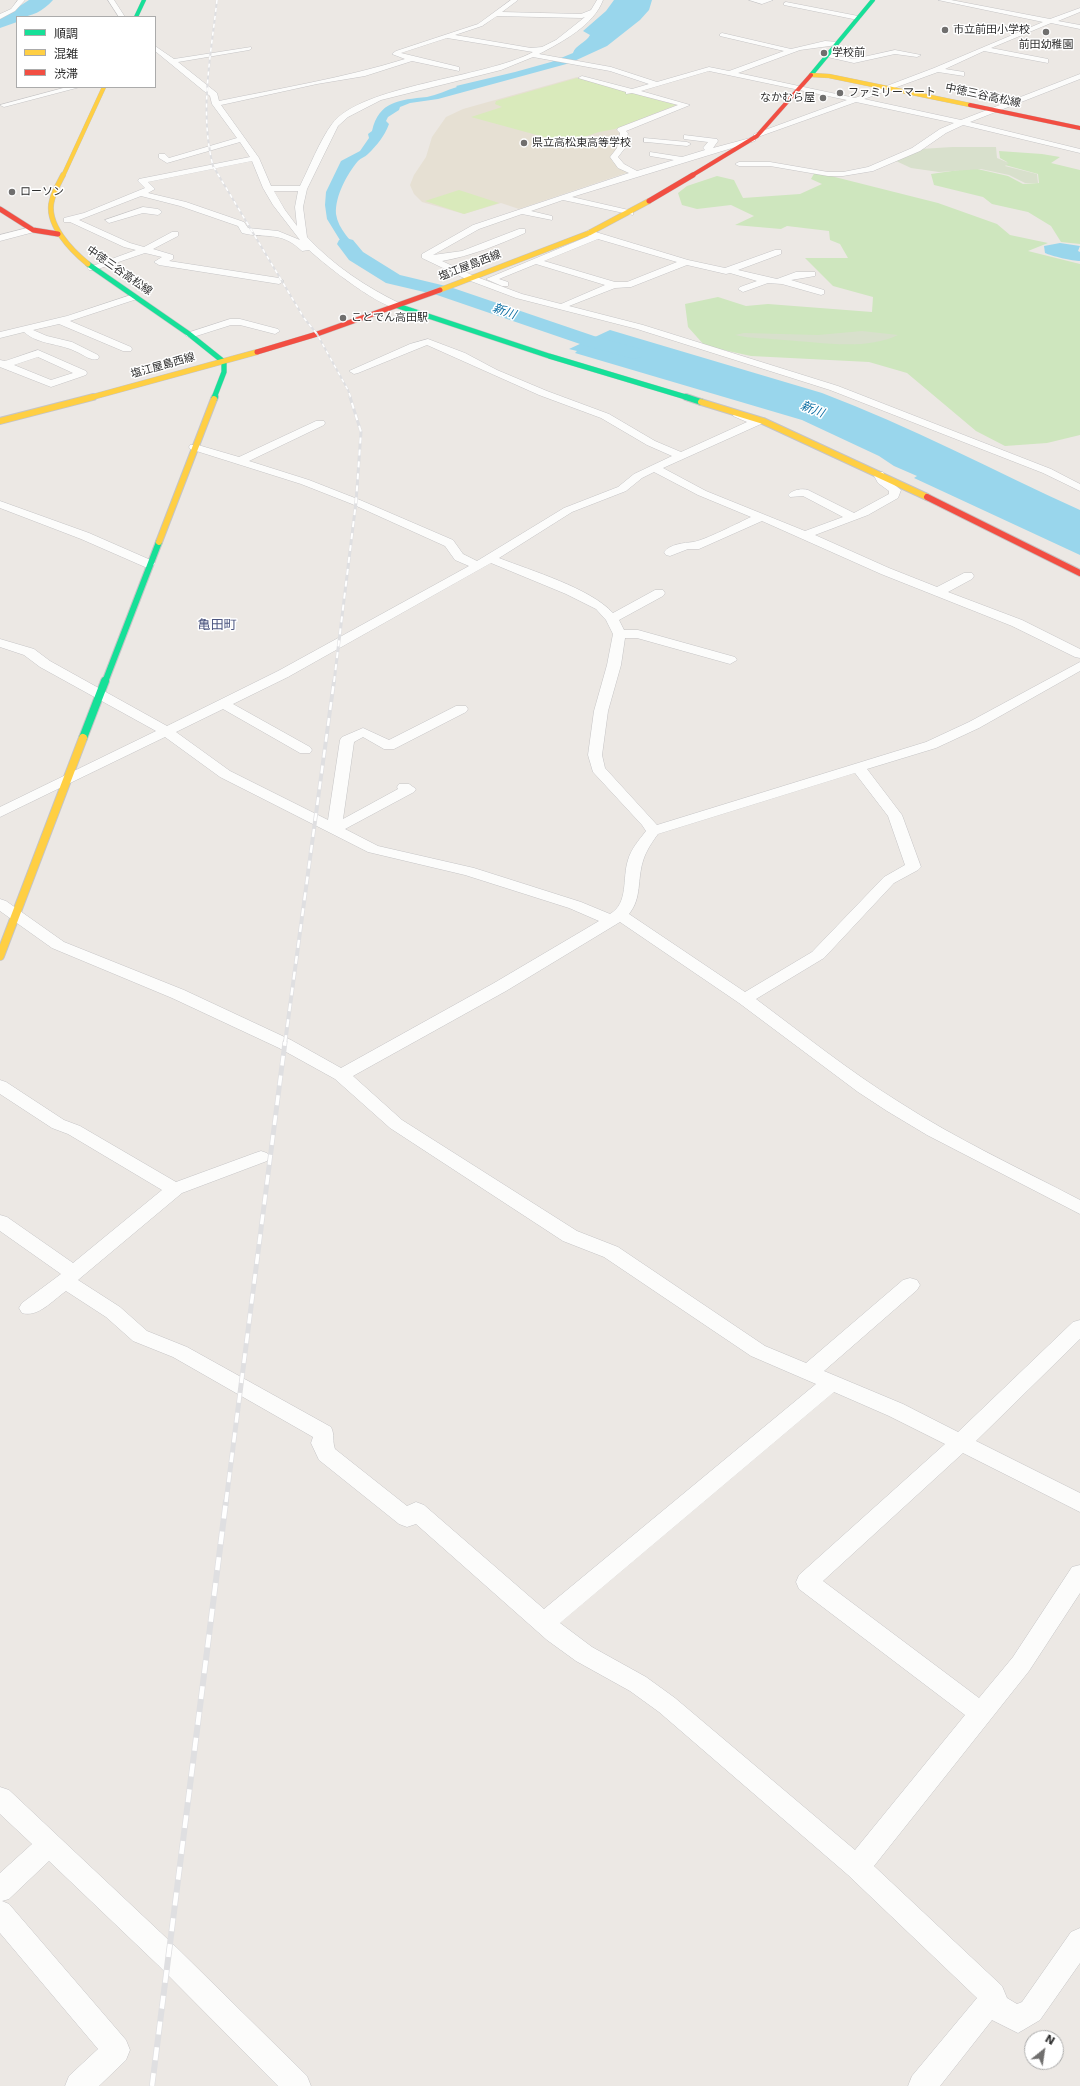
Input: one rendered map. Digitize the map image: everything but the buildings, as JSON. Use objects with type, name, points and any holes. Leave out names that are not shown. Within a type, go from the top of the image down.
[{"type":"main road","points":[[136,16],[144,0]]},
{"type":"main road","name":"塩江屋島西線","points":[[0,421],[125,390],[157,379],[224,362],[317,334],[401,305],[593,234],[755,137],[773,120],[811,75],[819,56],[837,43],[873,0]]},
{"type":"main road","name":"中徳三谷高松線","points":[[811,75],[829,76],[1080,128]]},
{"type":"main road","name":"中徳三谷高松線","points":[[104,88],[51,201],[50,212],[53,224],[66,247],[78,257],[190,335],[224,362]]},
{"type":"main road","points":[[0,209],[52,243],[78,257]]},
{"type":"main road","points":[[34,231],[58,234]]},
{"type":"main road","points":[[401,305],[428,317],[549,356],[712,404],[783,429],[879,474],[1080,573]]},
{"type":"main road","points":[[0,956],[149,564],[224,372],[224,362]]},
{"type":"street","points":[[0,17],[13,10],[22,0]]},
{"type":"street","points":[[111,0],[121,16]]},
{"type":"street","points":[[456,69],[396,54],[445,35],[480,25],[515,0]]},
{"type":"street","points":[[303,236],[299,207],[303,189],[338,120],[375,96],[498,68],[532,55],[547,47],[580,24],[594,11],[600,0]]},
{"type":"street","points":[[752,0],[762,2],[770,0]]},
{"type":"street","points":[[942,0],[1080,27]]},
{"type":"street","points":[[786,4],[858,18]]},
{"type":"street","points":[[1080,10],[983,49],[937,70],[854,100],[794,124],[713,151],[635,173],[476,227],[425,256],[468,279],[531,300],[640,327],[827,385],[1047,470],[1080,488]]},
{"type":"street","points":[[496,14],[582,16],[594,11]]},
{"type":"street","points":[[445,35],[531,50],[547,47]]},
{"type":"street","points":[[722,35],[819,56],[854,61],[879,55],[906,60]]},
{"type":"street","points":[[731,73],[794,51],[827,43],[837,43]]},
{"type":"street","points":[[173,60],[249,48]]},
{"type":"street","points":[[156,49],[173,60],[214,95],[216,104],[254,158],[267,188],[282,213],[315,252],[361,285],[401,305]]},
{"type":"street","points":[[879,49],[917,55]]},
{"type":"street","points":[[983,49],[1045,61]]},
{"type":"street","points":[[886,56],[895,52]]},
{"type":"street","points":[[532,55],[621,72],[654,83]]},
{"type":"street","points":[[216,104],[365,74],[412,59]]},
{"type":"street","points":[[629,92],[654,83],[708,68],[1002,131],[1080,151]]},
{"type":"street","points":[[937,70],[961,74]]},
{"type":"street","points":[[739,164],[788,166],[828,174],[854,173],[888,163],[917,150],[916,148],[943,131],[1080,76]]},
{"type":"street","points":[[343,78],[356,84]]},
{"type":"street","points":[[582,78],[629,92],[686,105],[621,130],[624,133],[620,148],[614,157],[621,166],[635,173]]},
{"type":"street","points":[[4,105],[72,88]]},
{"type":"street","points":[[773,120],[794,124]]},
{"type":"street","points":[[162,156],[167,161],[241,139]]},
{"type":"street","points":[[647,140],[666,142],[687,140],[714,141],[707,148],[713,151]]},
{"type":"street","points":[[666,142],[650,155],[685,159]]},
{"type":"street","points":[[701,154],[797,178]]},
{"type":"street","points":[[53,224],[87,216],[151,189],[142,181],[254,158]]},
{"type":"street","points":[[267,188],[303,189]]},
{"type":"street","points":[[142,194],[183,204],[241,224],[245,232],[263,231],[289,237],[306,250],[315,252]]},
{"type":"street","points":[[561,197],[630,213]]},
{"type":"street","points":[[109,220],[143,210],[158,212]]},
{"type":"street","points":[[521,211],[549,218]]},
{"type":"street","points":[[87,216],[126,223]]},
{"type":"street","points":[[71,219],[107,237],[170,257],[159,262],[239,276],[279,281]]},
{"type":"street","points":[[0,238],[34,231]]},
{"type":"street","points":[[430,258],[442,259],[464,254],[522,231]]},
{"type":"street","points":[[92,268],[145,250],[175,234]]},
{"type":"street","points":[[633,318],[566,304],[533,295],[491,279],[535,261],[593,234],[686,262],[717,270],[730,270],[772,282],[783,281],[796,275],[812,274]]},
{"type":"street","points":[[730,270],[778,252]]},
{"type":"street","points":[[535,261],[614,285],[628,285],[686,262]]},
{"type":"street","points":[[743,289],[764,282],[760,278]]},
{"type":"street","points":[[783,281],[821,292]]},
{"type":"street","points":[[566,304],[614,285]]},
{"type":"street","points":[[0,334],[60,320],[134,297]]},
{"type":"street","points":[[60,320],[127,349]]},
{"type":"street","points":[[190,335],[230,322],[240,322],[275,331]]},
{"type":"street","points":[[25,328],[28,332],[52,341],[66,344],[94,356]]},
{"type":"street","points":[[66,344],[86,336]]},
{"type":"street","points":[[354,371],[414,346],[428,342],[461,355],[493,372],[543,393],[605,416],[651,444],[682,456]]},
{"type":"street","points":[[38,353],[82,374],[51,384],[2,364],[38,353]]},
{"type":"street","points":[[27,386],[43,381]]},
{"type":"street","points":[[0,813],[224,704],[338,645],[421,596],[484,562],[568,510],[622,489],[638,476],[654,468],[757,422],[712,408],[712,404]]},
{"type":"street","points":[[240,461],[320,423]]},
{"type":"street","points":[[194,447],[305,482],[419,529],[448,543],[459,557],[484,562],[570,591],[600,606],[612,619],[619,634],[614,665],[600,711],[595,755],[598,769],[649,823],[653,831]]},
{"type":"street","points":[[654,468],[702,493],[805,535],[885,571],[1017,623],[1080,654]]},
{"type":"street","points":[[805,535],[853,517],[894,496],[895,490],[882,481],[879,474]]},
{"type":"street","points":[[794,495],[804,492],[853,517]]},
{"type":"street","points":[[0,504],[85,536],[149,564]]},
{"type":"street","points":[[670,552],[686,546],[695,546],[762,517]]},
{"type":"street","points":[[938,592],[968,576]]},
{"type":"street","points":[[612,619],[658,593]]},
{"type":"street","points":[[619,634],[638,634],[730,660]]},
{"type":"street","points":[[0,643],[29,652],[45,664],[166,731],[225,774],[373,849],[469,871],[615,918],[744,999],[864,1088],[893,1107],[933,1131],[1080,1208]]},
{"type":"street","points":[[341,1075],[500,987],[615,918],[629,905],[633,885],[633,867],[637,855],[653,831],[931,745],[974,725],[1080,666]]},
{"type":"street","points":[[224,704],[305,750]]},
{"type":"street","points":[[334,829],[347,740],[363,732],[389,746],[461,709]]},
{"type":"street","points":[[744,999],[818,955],[889,880],[913,867],[895,816],[858,768]]},
{"type":"street","points":[[334,829],[409,789],[404,787]]},
{"type":"street","points":[[0,904],[58,945],[178,994],[286,1044],[341,1075],[396,1124],[570,1236],[611,1252],[758,1351],[896,1410],[1080,1503]]},
{"type":"street","points":[[0,1086],[58,1124],[74,1130],[175,1189]]},
{"type":"street","points":[[29,1308],[70,1277],[175,1189],[261,1157]]},
{"type":"street","points":[[0,1222],[113,1312],[140,1336],[180,1352],[324,1433],[322,1443],[326,1454],[407,1518],[416,1511],[544,1623],[584,1654],[638,1684],[667,1705],[857,1867],[993,1994],[997,2007]]},
{"type":"street","points":[[809,1372],[910,1285]]},
{"type":"street","points":[[981,1714],[807,1582],[960,1443],[1080,1327]]},
{"type":"street","points":[[544,1623],[833,1382]]},
{"type":"street","points":[[857,1867],[1020,1664],[1080,1574]]},
{"type":"street","points":[[0,1798],[167,1956],[297,2086]]},
{"type":"street","points":[[0,1890],[49,1845]]},
{"type":"street","points":[[0,1913],[116,2050],[78,2086]]},
{"type":"street","points":[[922,2086],[986,2007],[997,2007],[1018,2020],[1031,2011],[1080,1941]]},
{"type":"shaded area","name":"県立高松東高等学校","points":[[577,77],[682,105],[617,130],[621,132],[619,147],[612,157],[612,161],[629,172],[519,209],[501,203],[464,214],[422,202],[414,194],[410,185],[414,175],[426,157],[432,137],[446,117],[463,109]]},
{"type":"green space","points":[[577,78],[676,105],[615,129],[599,132],[566,143],[471,117],[502,107],[495,104],[496,101]]},
{"type":"green space","points":[[996,147],[997,158],[1009,163],[1005,166],[1037,174],[1038,183],[1025,183],[1009,175],[981,169],[939,172],[911,168],[896,161],[921,149]]},
{"type":"green space","points":[[999,151],[1042,154],[1060,157],[1051,163],[1080,170],[1080,244],[1061,242],[1051,226],[1028,212],[992,204],[983,197],[934,185],[931,174],[973,168],[1008,176],[1023,184],[1039,183],[1038,174],[1005,165],[1007,162],[1000,158]]},
{"type":"green space","points":[[815,172],[938,203],[997,224],[1010,235],[1048,243],[1028,251],[1080,264],[1080,435],[1047,443],[1005,446],[976,431],[907,373],[869,362],[751,356],[705,346],[688,327],[685,304],[718,297],[746,306],[768,304],[872,312],[873,297],[833,286],[805,258],[848,258],[840,244],[830,240],[829,231],[787,226],[781,229],[735,225],[754,216],[731,205],[697,209],[682,205],[678,193],[687,186],[717,176],[734,180],[743,198],[800,194],[822,184],[811,179]]},
{"type":"green space","points":[[459,190],[499,203],[464,214],[425,201]]},
{"type":"green space","points":[[862,331],[898,335],[871,343],[827,344],[753,338],[735,335],[744,333],[818,335]]},
{"type":"water","points":[[29,0],[53,0],[37,13],[28,16],[16,16],[16,22],[0,28],[0,19]]},
{"type":"water","points":[[614,0],[652,0],[649,10],[640,20],[607,46],[570,63],[438,99],[410,103],[400,107],[399,110],[388,117],[386,121],[389,124],[383,137],[368,154],[358,161],[342,186],[337,200],[336,214],[339,225],[361,253],[359,254],[360,256],[388,273],[380,273],[355,256],[343,245],[327,219],[325,205],[326,192],[341,161],[360,151],[369,138],[368,134],[372,131],[375,121],[385,108],[399,101],[431,96],[457,87],[456,86],[551,62],[573,53],[574,50],[590,35],[583,31],[606,11]]},
{"type":"water","points":[[1060,243],[1080,246],[1078,251],[1080,252],[1080,261],[1052,256],[1045,253],[1044,246]]},
{"type":"water","points":[[610,330],[822,393],[920,434],[1080,510],[1080,555],[914,478],[917,476],[894,466],[879,456],[802,420],[575,353],[577,351],[569,349]]},
{"type":"waterway","name":"新川","points":[[346,244],[356,256],[393,279],[443,291],[587,340],[634,353]]},
{"type":"railway","points":[[217,0],[209,62],[207,104],[209,146],[213,166],[304,318],[317,334],[351,398]]},
{"type":"railway","points":[[334,682],[356,502],[361,432],[350,397]]},
{"type":"railway","points":[[285,1043],[334,681]]},
{"type":"railway","points":[[226,1502],[285,1042]]},
{"type":"railway","points":[[152,2086],[226,1501]]},
{"type":"traffic: fast","points":[[136,16],[144,0]]},
{"type":"traffic: fast","points":[[811,75],[873,0]]},
{"type":"traffic: fast","points":[[88,264],[189,334],[224,362],[224,372],[214,399]]},
{"type":"traffic: fast","points":[[398,306],[549,356],[701,402]]},
{"type":"traffic: fast","points":[[83,738],[159,542]]},
{"type":"traffic: slow","points":[[811,75],[829,76],[970,105]]},
{"type":"traffic: slow","points":[[88,264],[80,258],[61,237],[54,220],[51,201],[104,88]]},
{"type":"traffic: slow","points":[[440,290],[589,233],[649,201]]},
{"type":"traffic: slow","points":[[0,421],[129,388],[257,352]]},
{"type":"traffic: slow","points":[[159,542],[214,399]]},
{"type":"traffic: slow","points":[[701,402],[763,421],[927,497]]},
{"type":"traffic: slow","points":[[0,956],[83,738]]},
{"type":"traffic: jam","points":[[649,201],[757,136],[773,120],[811,75]]},
{"type":"traffic: jam","points":[[970,105],[1080,128]]},
{"type":"traffic: jam","points":[[0,209],[33,230],[58,234]]},
{"type":"traffic: jam","points":[[257,352],[317,334],[440,290]]},
{"type":"traffic: jam","points":[[927,497],[1080,573]]},
{"type":"place","name":"市立前田小学校","points":[[945,30]]},
{"type":"place","name":"前田幼稚園","points":[[1046,32]]},
{"type":"place","name":"学校前","points":[[824,53]]},
{"type":"place","name":"ファミリーマート","points":[[840,93]]},
{"type":"place","name":"なかむら屋","points":[[823,98]]},
{"type":"place","name":"県立高松東高等学校","points":[[524,143]]},
{"type":"place","name":"ローソン","points":[[12,192]]},
{"type":"place","name":"ことでん高田駅","points":[[343,318]]},
{"type":"district","name":"亀田町","points":[[217,626]]}]
